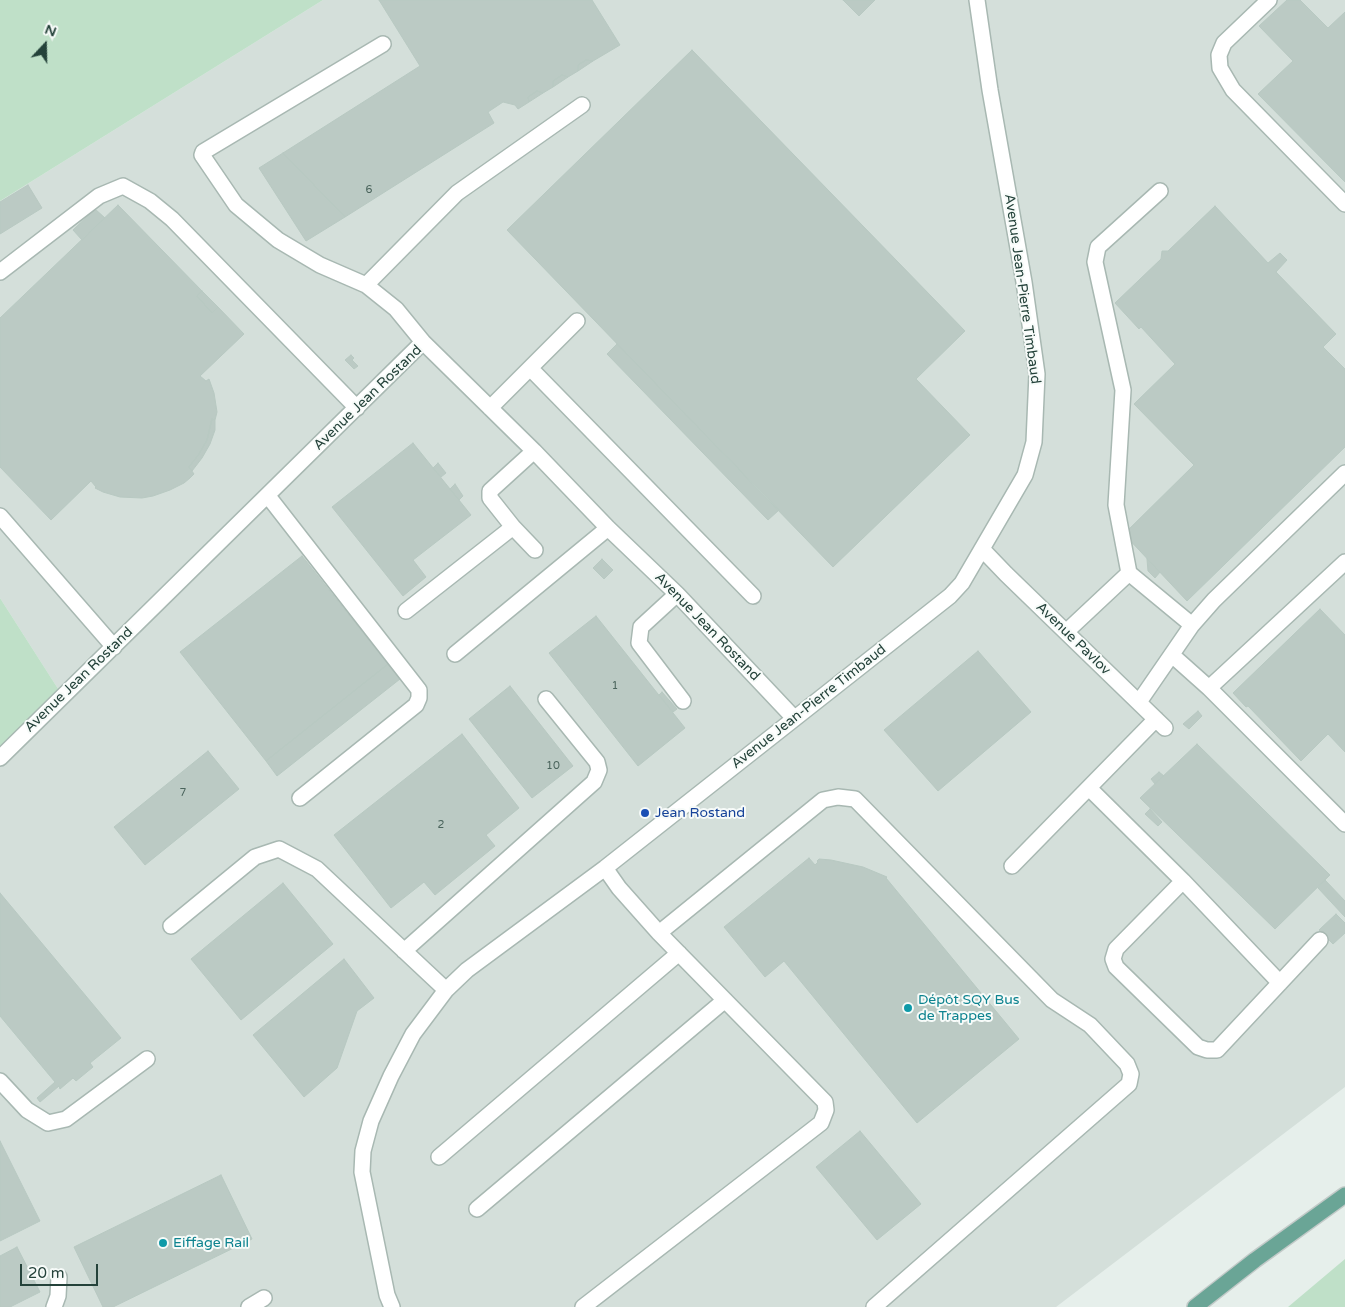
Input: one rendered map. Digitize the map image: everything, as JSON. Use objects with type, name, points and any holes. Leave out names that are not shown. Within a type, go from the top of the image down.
[{"type":"main road","points":[[1196,1307],[1255,1260],[1345,1195]]},
{"type":"street","name":"Avenue Jean-Pierre Timbaud","points":[[392,1307],[387,1295],[362,1172],[363,1151],[371,1121],[391,1076],[414,1034],[446,990],[467,970],[605,868],[950,596],[962,583],[1025,475],[1034,442],[1037,374],[1024,282],[990,90],[977,0]]},
{"type":"street","points":[[1269,0],[1224,43],[1219,56],[1220,68],[1234,90],[1345,204]]},
{"type":"street","points":[[383,44],[203,152],[202,155],[236,205],[278,240],[320,265],[366,285],[396,309],[423,342]]},
{"type":"street","points":[[366,285],[458,193],[582,105]]},
{"type":"street","points":[[0,272],[99,196],[123,186],[150,201],[172,219],[357,408]]},
{"type":"street","points":[[1160,191],[1098,248],[1095,262],[1123,390],[1116,506],[1129,573],[1192,625]]},
{"type":"street","points":[[490,408],[577,321]]},
{"type":"street","name":"Avenue Jean Rostand","points":[[0,758],[423,342],[534,451],[608,528],[677,594],[794,718]]},
{"type":"street","points":[[530,368],[753,596]]},
{"type":"street","points":[[534,451],[490,491],[490,498],[513,527],[535,550]]},
{"type":"street","points":[[1138,702],[1192,625],[1214,600],[1345,473]]},
{"type":"street","points":[[268,496],[419,690],[419,698],[416,705],[300,798]]},
{"type":"street","points":[[0,516],[114,647]]},
{"type":"street","points":[[406,611],[513,527]]},
{"type":"street","points":[[455,654],[608,528]]},
{"type":"street","name":"Avenue Pavlov","points":[[982,549],[1161,724],[1089,788]]},
{"type":"street","points":[[1209,688],[1342,571]]},
{"type":"street","points":[[1066,632],[1129,573]]},
{"type":"street","points":[[677,594],[641,628],[639,643],[683,701]]},
{"type":"street","points":[[1172,655],[1209,688],[1345,824]]},
{"type":"street","points":[[404,951],[594,782],[599,770],[597,762],[546,699]]},
{"type":"street","points":[[1012,866],[1089,788],[1183,881],[1280,983]]},
{"type":"street","points":[[659,933],[822,800],[838,797],[855,799],[1052,1000],[1090,1025],[1127,1064],[1131,1074],[1129,1084],[874,1307]]},
{"type":"street","points":[[171,926],[255,857],[278,849],[317,869],[446,990]]},
{"type":"street","points":[[582,1307],[821,1123],[826,1110],[825,1102],[659,933],[619,888],[605,868]]},
{"type":"street","points":[[1183,881],[1116,949],[1114,958],[1116,966],[1198,1047],[1207,1050],[1217,1050],[1320,940]]},
{"type":"street","points":[[439,1157],[679,953]]},
{"type":"street","points":[[477,1209],[725,1000]]},
{"type":"street","points":[[0,1081],[27,1110],[48,1123],[66,1119],[147,1058]]},
{"type":"street","points":[[54,1307],[58,1296],[59,1276]]},
{"type":"street","points":[[249,1307],[264,1298]]},
{"type":"shaded area","points":[[323,0],[1345,0],[1345,1087],[1056,1307],[0,1307],[0,757],[62,695],[0,598],[0,201]]},
{"type":"green space","points":[[0,0],[323,0],[0,201]]},
{"type":"green space","points":[[0,598],[62,695],[0,755]]},
{"type":"green space","points":[[1345,1259],[1345,1307],[1288,1307]]},
{"type":"building","points":[[379,0],[592,0],[620,45],[593,61],[586,60],[578,65],[578,71],[568,77],[562,75],[553,81],[553,87],[543,93],[537,91],[528,97],[529,102],[518,109],[515,105],[503,102],[488,112],[494,123],[345,217],[283,153],[420,66]]},
{"type":"building","points":[[843,0],[875,0],[859,16]]},
{"type":"building","points":[[1287,0],[1300,0],[1328,28],[1345,12],[1345,182],[1258,94],[1293,61],[1259,26]]},
{"type":"building","points":[[692,50],[965,331],[916,379],[970,435],[833,567],[507,230]]},
{"type":"building","points":[[586,60],[593,61],[578,71],[578,65]]},
{"type":"building","points":[[562,75],[568,77],[553,87],[553,81]]},
{"type":"building","points":[[537,91],[543,93],[529,102],[528,97]]},
{"type":"building","points":[[283,153],[345,217],[306,241],[259,168]]},
{"type":"building","points":[[28,185],[42,208],[0,234],[0,202]]},
{"type":"building","points":[[118,205],[202,291],[197,296],[212,313],[218,307],[244,334],[200,376],[206,381],[209,379],[214,393],[217,412],[215,420],[212,419],[207,440],[189,467],[194,474],[190,478],[170,490],[142,498],[120,497],[103,492],[95,488],[91,481],[51,520],[0,467],[0,318]]},
{"type":"building","points":[[1215,206],[1268,263],[1280,253],[1287,260],[1276,272],[1336,334],[1323,347],[1345,369],[1345,447],[1187,601],[1124,534],[1194,465],[1134,404],[1175,364],[1141,327],[1139,329],[1115,303],[1161,259],[1162,251],[1168,251]]},
{"type":"building","points":[[95,209],[105,218],[82,240],[73,230]]},
{"type":"building","points":[[202,291],[218,307],[212,313],[197,296]]},
{"type":"building","points":[[617,344],[779,510],[768,520],[607,354]]},
{"type":"building","points":[[351,355],[354,358],[352,360],[358,366],[354,369],[345,360]]},
{"type":"building","points":[[212,419],[215,420],[215,430],[210,444],[192,471],[189,467],[207,440]]},
{"type":"building","points":[[413,443],[471,515],[413,560],[426,577],[403,596],[332,507]]},
{"type":"building","points":[[438,463],[446,473],[441,477],[433,468]]},
{"type":"building","points":[[455,484],[463,496],[459,500],[450,489]]},
{"type":"building","points":[[302,556],[388,664],[266,761],[180,652]]},
{"type":"building","points":[[602,559],[613,570],[604,579],[593,568]]},
{"type":"building","points":[[1147,559],[1160,572],[1155,578],[1148,571]]},
{"type":"building","points":[[1320,609],[1345,635],[1345,752],[1328,734],[1301,761],[1233,693]]},
{"type":"building","points":[[596,616],[685,728],[638,766],[549,653]]},
{"type":"building","points":[[978,651],[1031,712],[938,791],[884,730]]},
{"type":"building","points":[[388,664],[400,679],[277,776],[266,761]]},
{"type":"building","points":[[510,686],[573,766],[532,798],[469,719]]},
{"type":"building","points":[[662,692],[677,709],[673,712],[659,695]]},
{"type":"building","points":[[1198,711],[1202,716],[1189,729],[1183,724]]},
{"type":"building","points":[[462,734],[519,808],[486,835],[495,846],[435,895],[424,882],[391,908],[334,835]]},
{"type":"building","points":[[1197,744],[1330,875],[1275,929],[1140,798]]},
{"type":"building","points":[[208,751],[239,789],[145,865],[114,827]]},
{"type":"building","points":[[1159,772],[1164,776],[1155,784],[1151,779]]},
{"type":"building","points":[[1150,809],[1162,822],[1158,826],[1145,814]]},
{"type":"building","name":"Dépôt SQY Bus de Trappes","points":[[809,858],[815,865],[819,859],[831,860],[863,867],[887,877],[1019,1039],[917,1123],[784,961],[765,977],[724,927]]},
{"type":"building","points":[[1325,880],[1345,901],[1345,917],[1318,888]]},
{"type":"building","points":[[283,883],[333,944],[241,1020],[191,959]]},
{"type":"building","points":[[0,893],[121,1038],[90,1063],[93,1067],[76,1081],[73,1078],[60,1089],[59,1086],[40,1102],[37,1098],[55,1082],[0,1016]]},
{"type":"building","points":[[1336,914],[1345,923],[1345,933],[1333,944],[1319,930]]},
{"type":"building","points":[[344,959],[374,998],[357,1011],[337,1068],[304,1097],[253,1035]]},
{"type":"building","points":[[860,1131],[921,1204],[877,1240],[816,1167]]},
{"type":"building","points":[[0,1141],[40,1221],[0,1241]]},
{"type":"building","name":"Eiffage Rail","points":[[221,1175],[252,1239],[113,1307],[103,1307],[74,1247]]},
{"type":"building","points":[[17,1247],[40,1292],[10,1307],[0,1307],[0,1256]]},
{"type":"place","name":"Jean Rostand","points":[[645,813]]},
{"type":"place","name":"Dépôt SQY Bus de Trappes","points":[[908,1008]]},
{"type":"place","name":"Eiffage Rail","points":[[163,1243]]}]
